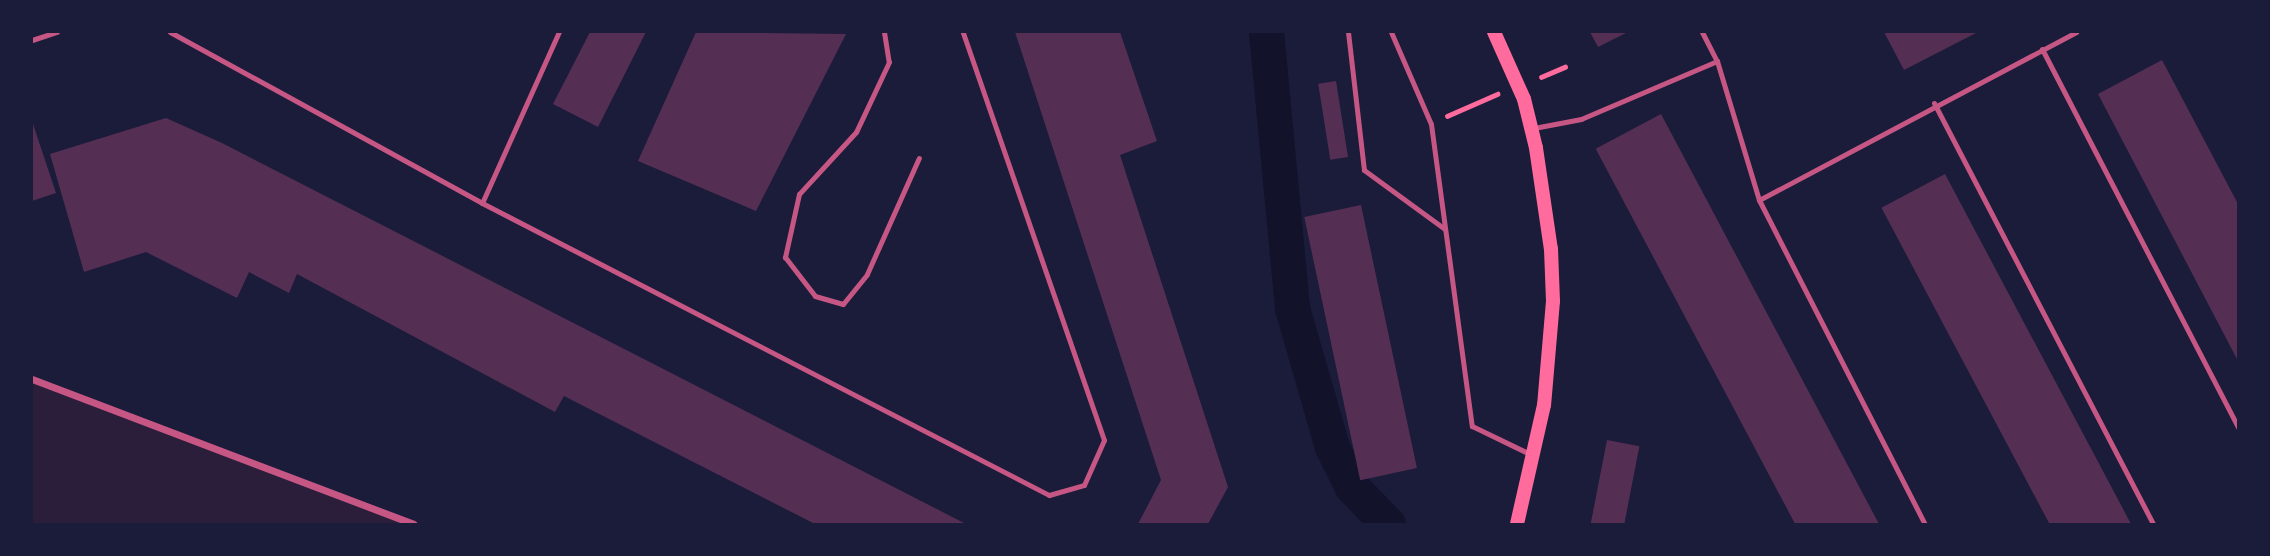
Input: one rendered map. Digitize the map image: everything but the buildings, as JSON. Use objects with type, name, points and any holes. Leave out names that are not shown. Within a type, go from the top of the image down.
[{"type":"main road","points":[[1494,32],[1517,86],[1531,129],[1545,197],[1553,301],[1535,456],[1517,524]]},
{"type":"street","points":[[32,379],[413,524]]},
{"type":"lane","points":[[32,40],[57,32]]},
{"type":"lane","points":[[170,32],[482,204],[1049,495],[1084,485],[1104,440],[963,32]]},
{"type":"lane","points":[[482,204],[559,32]]},
{"type":"lane","points":[[884,32],[889,62],[856,132],[799,194],[785,257],[815,296],[843,304],[867,274],[919,158]]},
{"type":"lane","points":[[1348,32],[1364,170],[1445,229]]},
{"type":"lane","points":[[1391,32],[1431,124],[1472,426],[1535,456]]},
{"type":"lane","points":[[1702,32],[1717,61],[1759,200],[1925,524]]},
{"type":"lane","points":[[1759,200],[1934,103],[2076,32]]},
{"type":"lane","points":[[2042,49],[2238,427]]},
{"type":"lane","points":[[1531,129],[1581,119],[1717,61]]},
{"type":"lane","points":[[1934,103],[2153,524]]},
{"type":"path","points":[[1431,124],[1565,68]]},
{"type":"shaded area","points":[[32,379],[413,524],[32,524]]},
{"type":"waterway","points":[[1266,32],[1292,308],[1332,447],[1352,487],[1388,524]]}]
